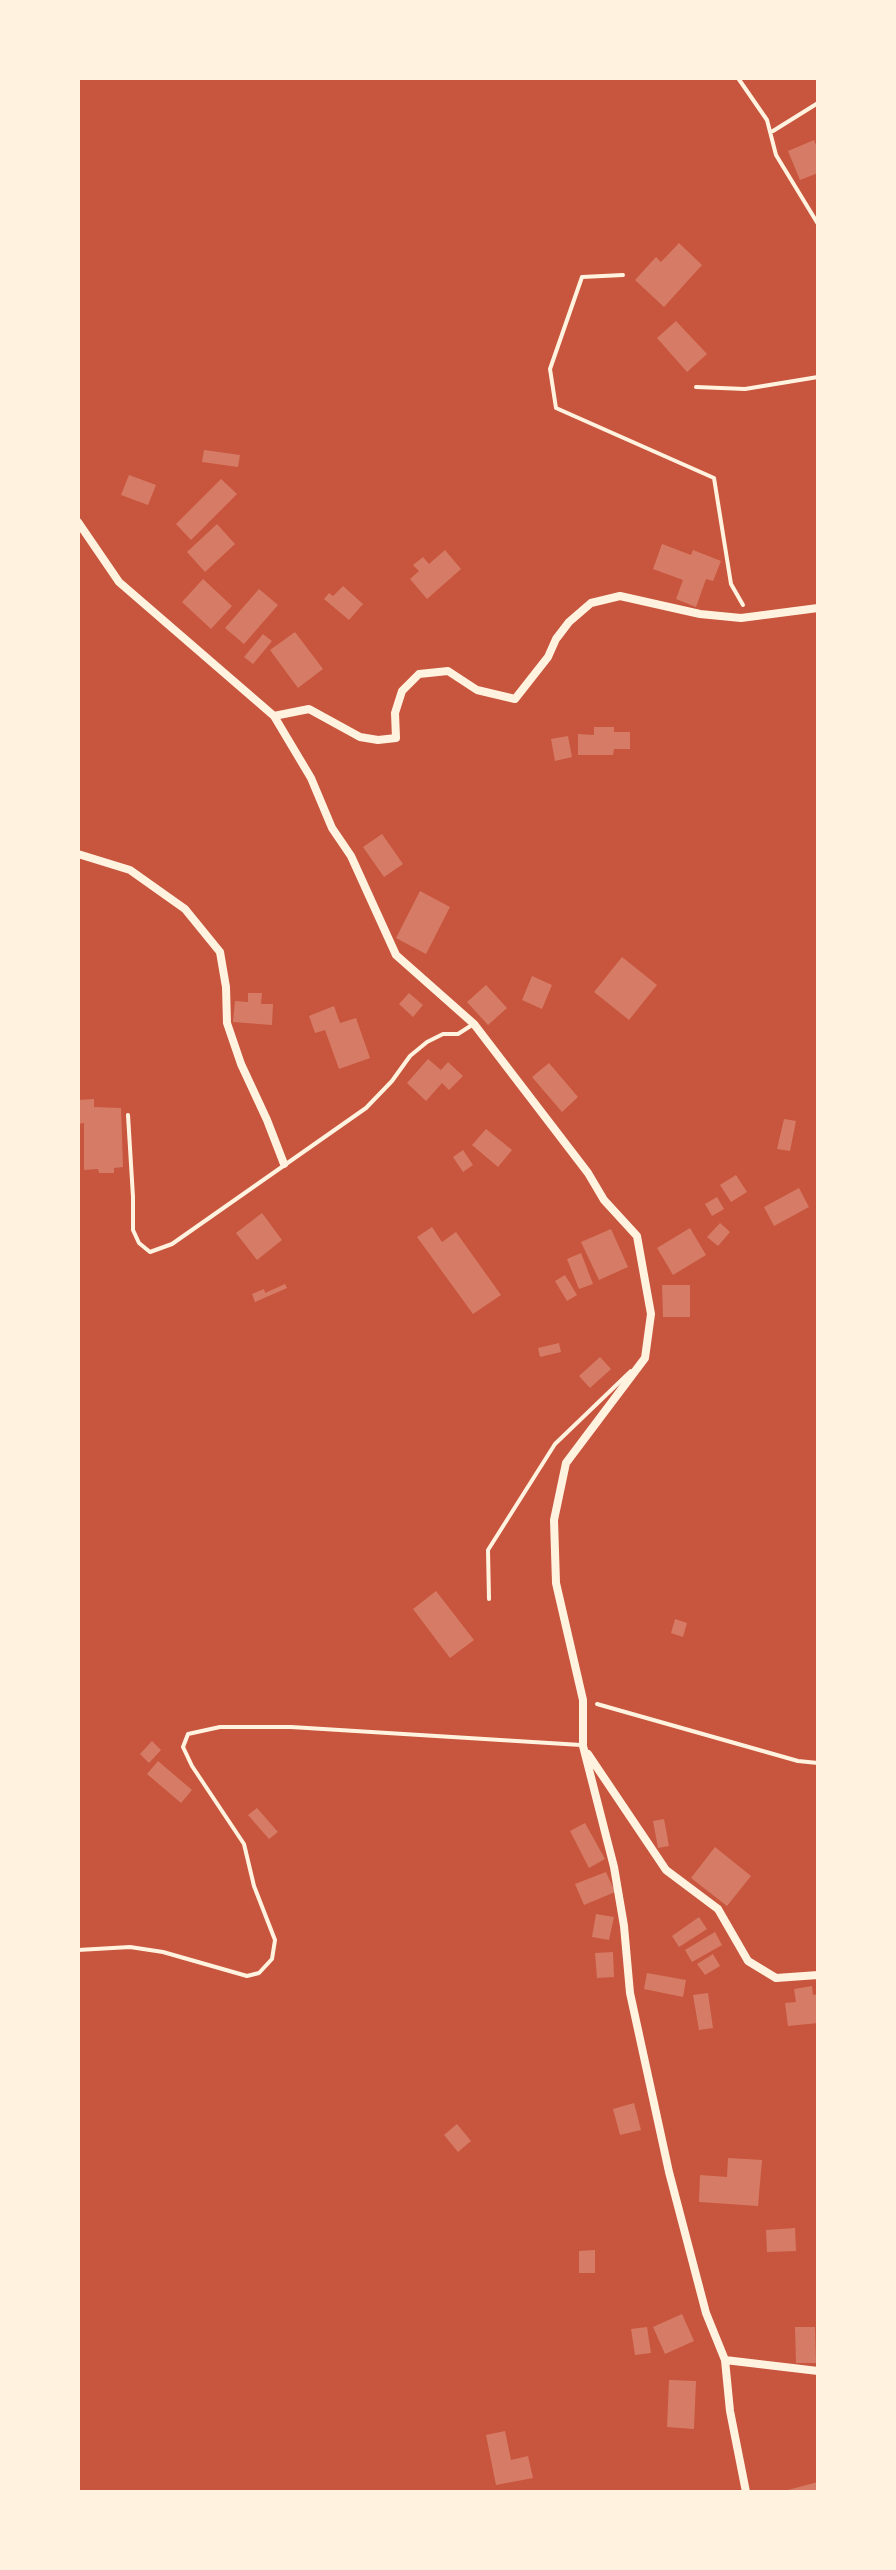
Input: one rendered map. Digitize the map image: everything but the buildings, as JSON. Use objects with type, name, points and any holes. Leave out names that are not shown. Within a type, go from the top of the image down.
[{"type":"street","points":[[78,522],[119,582],[274,716],[311,778],[332,828],[351,856],[396,955],[474,1024],[588,1173],[604,1200],[637,1236],[651,1314],[645,1358],[566,1463],[554,1520],[556,1583],[583,1700],[583,1746],[614,1867],[624,1926],[630,1993],[669,2172],[706,2313],[725,2360],[730,2411],[746,2492]]},
{"type":"street","points":[[274,716],[309,709],[360,737],[378,740],[396,738],[395,713],[402,691],[419,674],[448,671],[477,690],[515,699],[548,657],[556,639],[569,622],[591,603],[620,596],[700,614],[750,617],[818,608]]},
{"type":"street","points":[[78,854],[130,870],[185,909],[220,952],[226,987],[227,1023],[284,1164]]},
{"type":"street","points":[[583,1746],[666,1870],[718,1909],[748,1961],[776,1978],[818,1975]]},
{"type":"street","points":[[725,2360],[818,2371]]},
{"type":"lane","points":[[128,1115],[133,1230],[139,1243],[150,1252],[183,1237],[366,1108],[392,1081],[410,1056],[427,1042],[443,1034],[458,1034],[474,1024]]},
{"type":"lane","points":[[489,1599],[488,1550],[555,1444],[645,1358]]},
{"type":"lane","points":[[78,1950],[130,1947],[163,1952],[247,1976],[259,1973],[272,1959],[275,1940],[254,1886],[244,1844],[192,1766],[183,1747],[188,1734],[220,1727],[291,1727],[583,1746]]},
{"type":"path","points":[[738,78],[772,132],[776,155],[818,224]]},
{"type":"path","points":[[772,132],[818,103]]},
{"type":"path","points":[[623,275],[582,277],[550,369],[556,408],[714,478],[731,584],[750,617]]},
{"type":"path","points":[[696,387],[745,389],[818,377]]},
{"type":"path","points":[[583,1700],[798,1761],[818,1763]]}]
